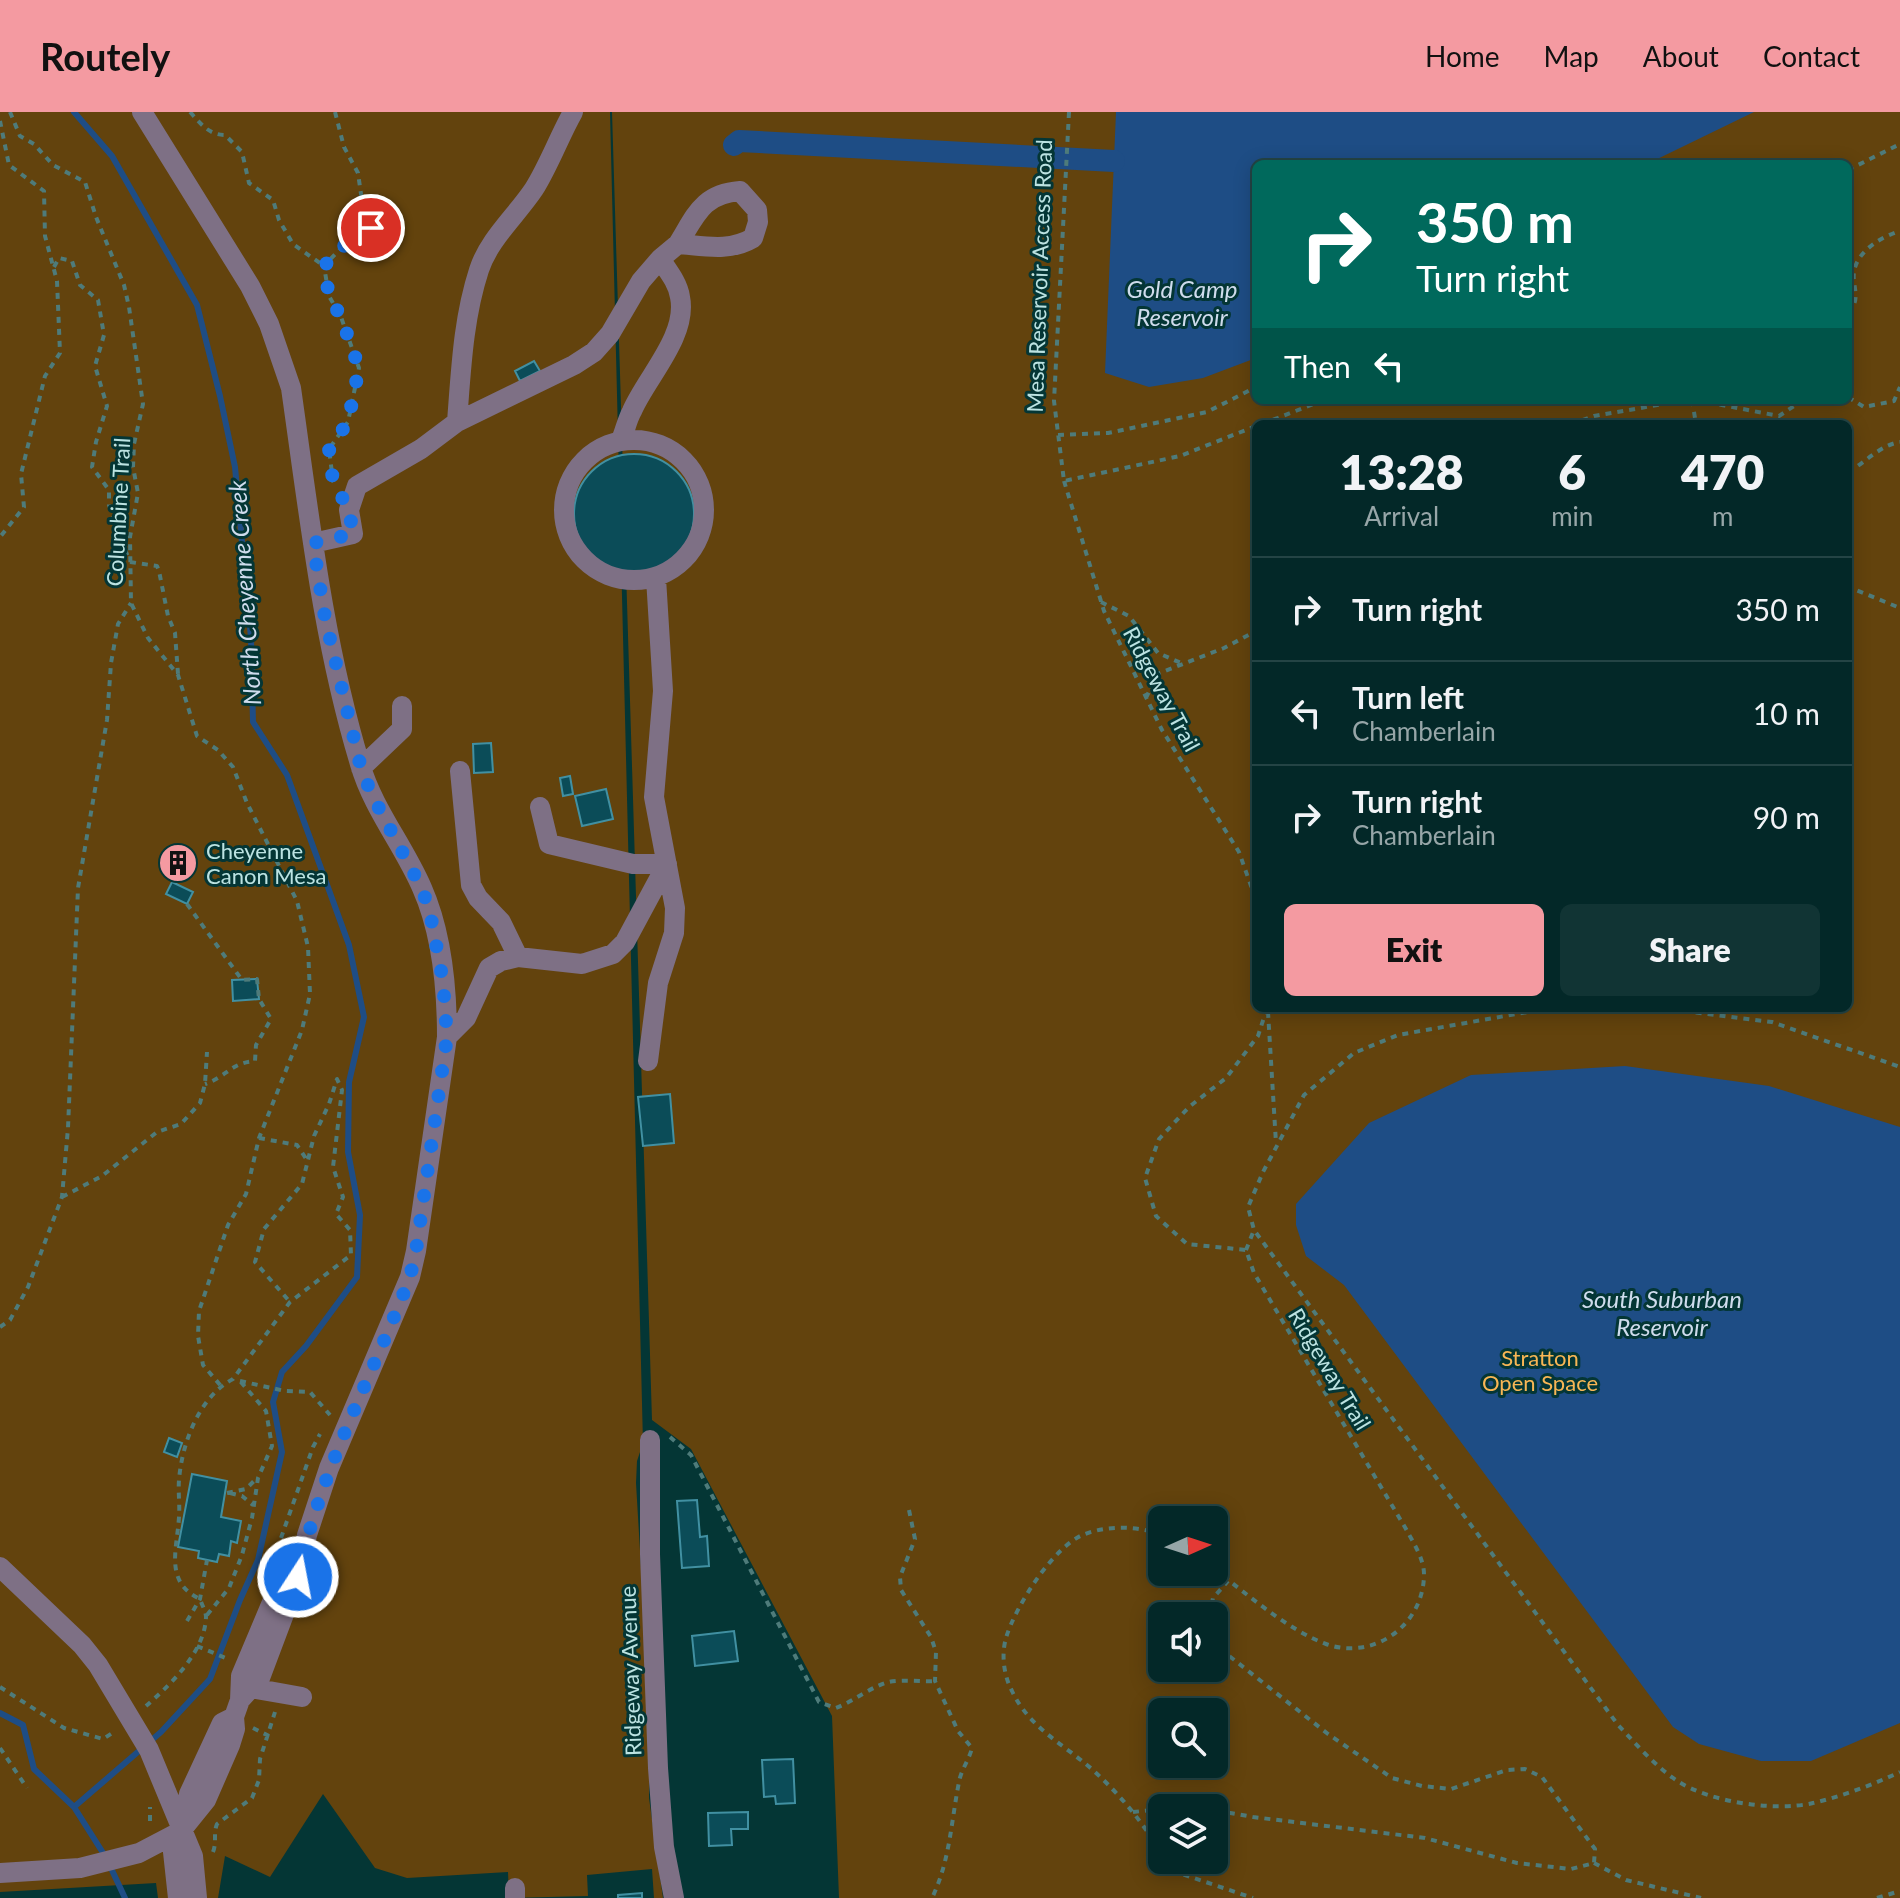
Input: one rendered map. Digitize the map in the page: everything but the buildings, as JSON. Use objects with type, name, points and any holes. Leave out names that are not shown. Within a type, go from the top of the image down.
[{"type":"street","points":[[142,112],[222,237],[269,324],[291,388],[325,618],[361,768],[423,891],[441,969],[447,1037],[410,1277],[329,1468],[307,1535],[286,1569],[241,1676],[243,1708],[230,1745],[206,1800],[181,1831],[173,1852],[178,1898]]},
{"type":"street","points":[[457,422],[463,339],[480,267],[494,240],[537,185],[573,112]]},
{"type":"street","points":[[313,543],[353,534],[349,510],[357,486],[421,449],[457,422],[574,365],[594,352],[610,334],[641,281],[678,244]]},
{"type":"street","points":[[621,440],[632,409],[674,335],[680,313],[677,285],[660,259]]},
{"type":"street","points":[[621,440],[645,440],[670,449],[692,470],[702,490],[705,510],[700,537],[690,553],[673,569],[656,578],[620,580],[605,575],[592,568],[567,534],[563,510],[569,482],[585,459],[600,448],[621,440]]},
{"type":"street","points":[[648,1061],[658,983],[674,933],[675,908],[654,797],[663,691],[656,578]]},
{"type":"street","points":[[361,768],[402,729],[402,706]]},
{"type":"street","points":[[460,771],[471,885],[478,898],[501,922],[518,957]]},
{"type":"street","points":[[540,807],[549,844],[633,864],[667,864]]},
{"type":"street","points":[[447,1037],[466,1018],[489,968],[501,961],[518,957],[582,964],[613,954],[625,942],[667,864]]},
{"type":"street","name":"Ridgeway Avenue","points":[[660,1438],[650,1554],[658,1768],[664,1847],[674,1898]]},
{"type":"street","points":[[0,1567],[82,1645],[98,1665],[153,1758],[193,1856],[197,1898]]},
{"type":"street","points":[[243,1708],[302,1697]]},
{"type":"street","points":[[0,1873],[80,1868],[133,1855],[181,1831]]},
{"type":"path","name":"Columbine Trail","points":[[10,112],[20,136],[34,144],[53,165],[85,182],[124,285],[143,404],[134,444],[133,467],[138,493],[130,537],[131,603],[148,638],[178,675],[197,736],[218,750],[233,767],[247,803],[297,901],[308,947],[310,994],[302,1030],[259,1138],[246,1194],[228,1225],[199,1311],[198,1336],[203,1365],[221,1386]]},
{"type":"path","points":[[190,112],[204,127],[215,135],[225,135],[242,152],[249,183],[273,200],[279,220],[293,244],[324,266],[329,296],[341,317],[359,368],[348,422],[329,449],[333,481],[349,510]]},
{"type":"path","points":[[324,266],[342,247],[371,228],[363,208],[358,173],[344,147],[335,112]]},
{"type":"path","name":"Mesa Reservoir Access Road","points":[[1064,481],[1054,401],[1069,112]]},
{"type":"path","points":[[0,121],[9,165],[44,191],[45,236],[57,281],[60,353],[45,376],[21,474],[24,507],[0,537]]},
{"type":"path","points":[[1852,168],[1900,144]]},
{"type":"path","points":[[1852,311],[1857,289],[1854,273],[1862,253],[1890,234],[1900,231]]},
{"type":"path","points":[[54,268],[59,258],[72,261],[80,285],[98,300],[104,335],[95,366],[107,406],[92,467],[109,490],[109,505],[130,562],[157,566],[175,633],[178,675]]},
{"type":"path","points":[[1852,400],[1864,407],[1894,401],[1900,387]]},
{"type":"path","points":[[1058,435],[1108,433],[1207,412],[1252,389]]},
{"type":"path","points":[[1272,420],[1314,404]]},
{"type":"path","points":[[1582,420],[1668,404]]},
{"type":"path","points":[[1714,404],[1779,416],[1797,404]]},
{"type":"path","points":[[1064,481],[1180,456],[1252,428]]},
{"type":"path","points":[[1852,469],[1873,454],[1900,442]]},
{"type":"path","name":"Ridgeway Trail","points":[[1064,481],[1101,602],[1162,730],[1239,852],[1252,889]]},
{"type":"path","points":[[1852,588],[1900,608]]},
{"type":"path","points":[[1101,602],[1129,616],[1158,653],[1184,663]]},
{"type":"path","points":[[0,1327],[10,1320],[28,1287],[62,1197],[68,1128],[78,888],[107,720],[111,663],[118,624],[131,603]]},
{"type":"path","points":[[1146,698],[1157,674],[1224,648],[1252,633]]},
{"type":"path","points":[[187,904],[242,980],[257,979],[259,999],[271,1019],[256,1045],[255,1061],[239,1062],[220,1079],[205,1084]]},
{"type":"path","points":[[1254,1230],[1246,1250],[1187,1244],[1156,1216],[1145,1178],[1159,1139],[1189,1107],[1226,1078],[1258,1036],[1266,1012]]},
{"type":"path","points":[[1267,1012],[1276,1146]]},
{"type":"path","points":[[1527,1012],[1398,1035],[1354,1053],[1304,1095],[1248,1207],[1254,1230],[1618,1725],[1678,1782],[1715,1798],[1768,1806],[1811,1804],[1900,1772]]},
{"type":"path","points":[[1692,1012],[1772,1022],[1900,1067]]},
{"type":"path","points":[[62,1197],[102,1176],[157,1132],[181,1124],[200,1103],[207,1052]]},
{"type":"path","points":[[207,1615],[200,1599],[185,1592],[177,1577],[175,1555],[180,1514],[179,1480],[184,1450],[202,1406],[221,1386],[233,1379],[290,1302],[351,1255],[350,1230],[336,1214],[343,1197],[333,1167],[342,1090],[337,1079],[314,1136],[302,1184],[264,1229],[255,1262],[290,1302]]},
{"type":"path","points":[[259,1138],[297,1145],[308,1162]]},
{"type":"path","name":"Ridgeway Trail","points":[[1229,1580],[1307,1635],[1330,1645],[1353,1648],[1373,1645],[1391,1637],[1406,1625],[1417,1610],[1424,1571],[1406,1529],[1254,1273],[1246,1250]]},
{"type":"path","points":[[233,1379],[285,1391],[310,1392],[330,1415]]},
{"type":"path","points":[[0,1687],[64,1728],[103,1739],[132,1726],[185,1666],[197,1646],[207,1615],[229,1588],[242,1555],[258,1478],[272,1446],[266,1411],[240,1381]]},
{"type":"path","points":[[279,1544],[313,1447],[336,1408]]},
{"type":"path","points":[[660,1438],[691,1455],[819,1702],[836,1708],[893,1681],[935,1681]]},
{"type":"path","points":[[253,1506],[242,1496],[227,1493],[246,1489],[258,1478]]},
{"type":"path","points":[[909,1510],[915,1539],[900,1577],[901,1590],[931,1637],[936,1652],[935,1681],[958,1731],[972,1748],[959,1779],[942,1877],[932,1898]]},
{"type":"path","points":[[1148,1532],[1127,1527],[1085,1534],[1069,1542],[1034,1583],[1005,1638],[1003,1656],[1010,1689],[1024,1713],[1040,1731],[1091,1768],[1148,1829]]},
{"type":"path","points":[[187,1621],[200,1599],[207,1560]]},
{"type":"path","points":[[1212,1602],[1229,1580]]},
{"type":"path","points":[[197,1646],[229,1660]]},
{"type":"path","points":[[1228,1655],[1328,1734],[1392,1778],[1451,1789],[1507,1770],[1525,1769],[1542,1777],[1595,1849],[1594,1863]]},
{"type":"path","points":[[243,1708],[269,1736]]},
{"type":"path","points":[[214,1850],[217,1824],[252,1798],[274,1715]]},
{"type":"path","points":[[0,1748],[27,1788]]},
{"type":"path","points":[[150,1821],[152,1801]]},
{"type":"path","points":[[1133,1812],[1148,1810]]},
{"type":"path","points":[[1228,1813],[1425,1838],[1517,1863],[1571,1869],[1594,1863],[1626,1880],[1701,1898]]},
{"type":"path","points":[[1182,1874],[1253,1898]]},
{"type":"path","points":[[1877,1898],[1900,1891]]},
{"type":"green space","points":[[0,112],[610,112],[643,1443],[637,1461],[636,1483],[650,1720],[649,1798],[663,1898],[654,1898],[652,1869],[587,1875],[588,1896],[509,1898],[508,1872],[407,1878],[375,1868],[323,1794],[270,1877],[225,1856],[218,1898],[158,1898],[156,1883],[0,1892]]},
{"type":"green space","name":"Stratton Open Space","points":[[612,112],[1900,112],[1900,1898],[839,1898],[832,1716],[691,1449],[652,1420]]},
{"type":"water","name":"Gold Camp Reservoir","points":[[1116,112],[1754,112],[1655,160],[1252,160],[1252,360],[1203,378],[1149,387],[1105,373]]},
{"type":"water","name":"South Suburban Reservoir","points":[[1625,1066],[1769,1086],[1900,1127],[1900,1723],[1811,1761],[1761,1761],[1699,1744],[1673,1727],[1344,1285],[1306,1256],[1296,1225],[1296,1204],[1369,1123],[1471,1075]]},
{"type":"waterway","name":"North Cheyenne Creek","points":[[74,112],[112,156],[197,305],[235,467],[251,638],[253,722],[287,775],[349,945],[364,1017],[349,1082],[348,1152],[360,1215],[357,1277],[306,1346],[282,1372],[273,1402],[282,1452],[258,1560],[210,1679],[161,1732],[74,1807]]},
{"type":"waterway","points":[[734,145],[739,141],[1114,161]]},
{"type":"waterway","points":[[0,1713],[23,1725],[34,1769],[74,1807],[105,1856]]},
{"type":"waterway","points":[[110,1866],[125,1898]]},
{"type":"place","name":"Cheyenne Canon Mesa","points":[[178,863]]},
{"type":"route","points":[[298,1577],[307,1535],[329,1468],[410,1277],[447,1037],[443,981],[431,918],[423,891],[361,768],[325,618],[313,543],[353,534],[349,510],[333,481],[329,449],[348,422],[359,368],[341,317],[329,296],[324,266],[342,247],[371,228]]}]
